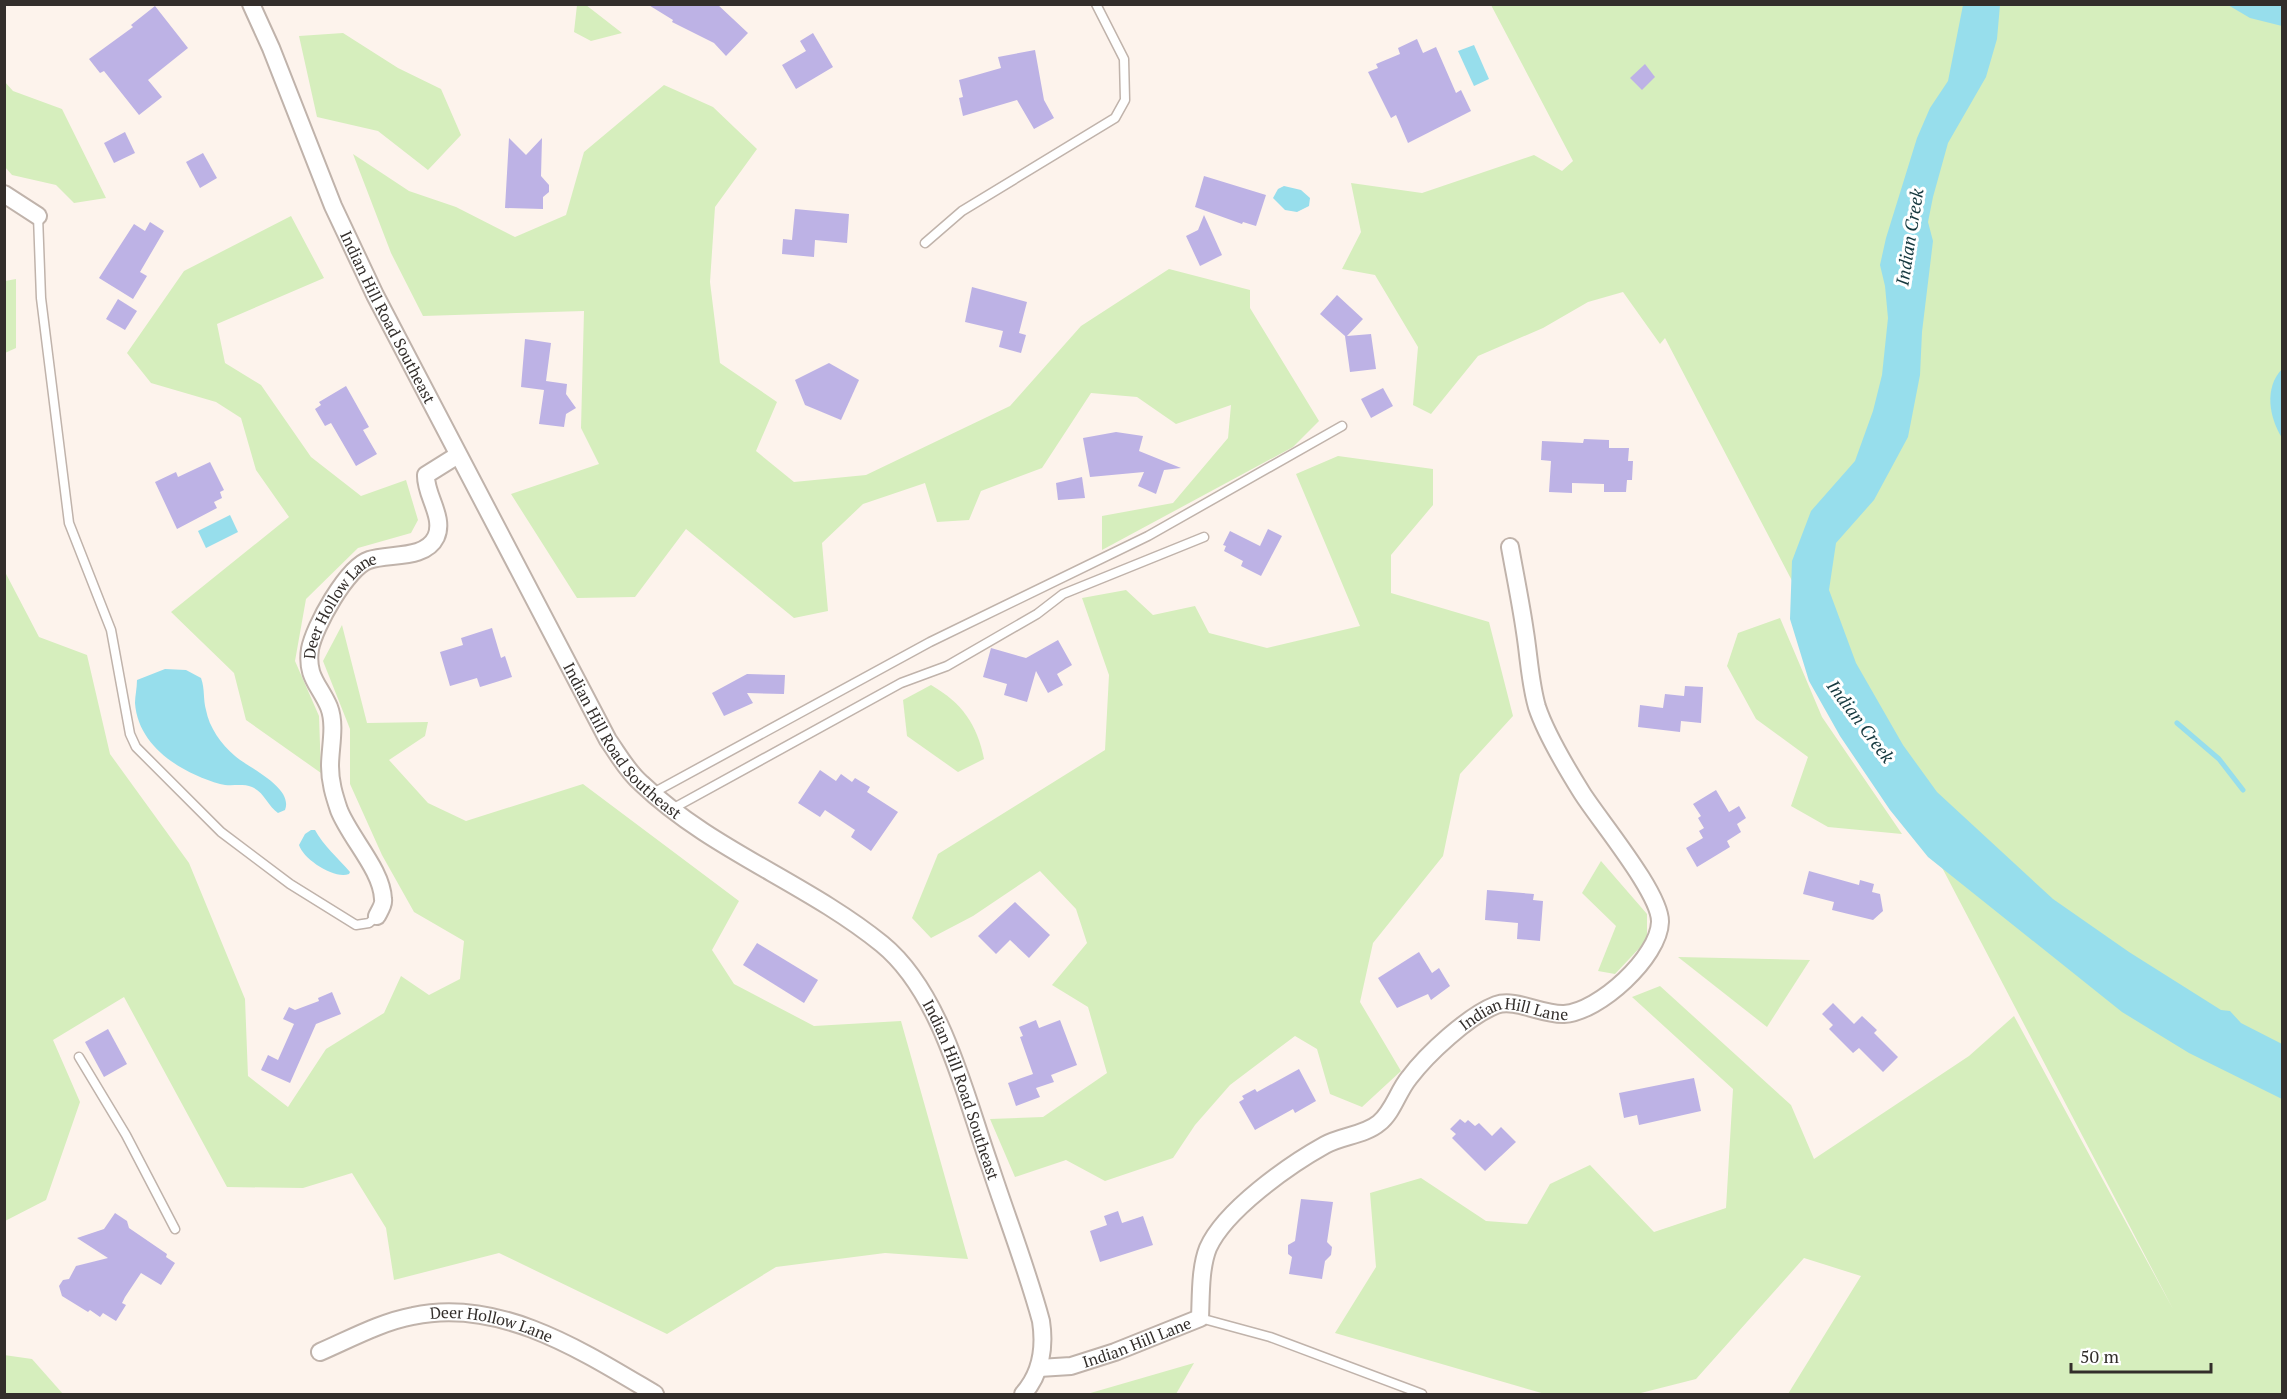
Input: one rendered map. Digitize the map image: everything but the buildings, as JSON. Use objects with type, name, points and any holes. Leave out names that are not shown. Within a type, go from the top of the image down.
[{"type":"street","name":"Indian Hill Road Southeast","points":[[251,4],[271,48],[333,206],[375,295],[608,740],[626,766],[652,794],[671,809],[867,933],[903,963],[916,982],[948,1047],[1034,1295],[1044,1341],[1039,1368],[1023,1395]]},
{"type":"street","points":[[4,194],[38,216]]},
{"type":"street","name":"Deer Hollow Lane","points":[[377,916],[384,901],[380,881],[345,821],[331,786],[332,723],[329,708],[309,666],[311,646],[315,632],[342,585],[362,564],[369,560],[405,555],[424,548],[432,541],[437,530],[437,513],[426,486],[426,475],[459,455]]},
{"type":"street","name":"Indian Hill Lane","points":[[1039,1368],[1071,1366],[1114,1352],[1200,1318],[1208,1249],[1223,1224],[1254,1194],[1325,1145],[1377,1125],[1385,1118],[1408,1078],[1467,1023],[1497,1005],[1513,1003],[1544,1013],[1576,1013],[1591,1006],[1638,968],[1656,943],[1661,918],[1655,903],[1624,852],[1582,793],[1538,710],[1531,682],[1510,547]]},
{"type":"street","name":"Deer Hollow Lane","points":[[320,1352],[400,1318],[442,1311],[470,1312],[504,1320],[540,1333],[587,1355],[655,1395]]},
{"type":"lane","points":[[925,243],[962,211],[1115,118],[1125,100],[1124,59],[1096,4]]},
{"type":"lane","points":[[38,216],[41,298],[69,523],[111,630],[130,734],[136,747],[221,832],[290,884],[356,925],[369,923],[377,916]]},
{"type":"lane","points":[[652,794],[930,642],[1148,536],[1342,426]]},
{"type":"lane","points":[[671,809],[901,682],[947,666],[1037,614],[1063,594],[1204,537]]},
{"type":"lane","points":[[79,1057],[126,1135],[175,1228]]},
{"type":"lane","points":[[1200,1318],[1270,1338],[1422,1395]]},
{"type":"green space","points":[[586,4],[622,33],[591,41],[574,32],[577,5]]},
{"type":"green space","points":[[1491,5],[2282,5],[2282,1394],[1788,1394],[1861,1276],[1804,1258],[1696,1379],[1637,1394],[1545,1394],[1335,1333],[1376,1267],[1370,1193],[1421,1178],[1486,1221],[1527,1224],[1550,1184],[1590,1165],[1654,1232],[1726,1208],[1733,1089],[1632,997],[1660,986],[1791,1105],[1814,1159],[1969,1056],[2014,1016],[2173,1309],[1665,338],[1660,344],[1623,292],[1588,302],[1543,328],[1478,356],[1431,414],[1413,405],[1418,347],[1375,275],[1342,269],[1361,232],[1351,183],[1422,193],[1534,155],[1562,171],[1573,161]]},
{"type":"green space","points":[[343,33],[398,68],[441,89],[461,135],[428,170],[378,131],[317,117],[299,36]]},
{"type":"green space","points":[[4,81],[13,91],[62,109],[106,198],[74,203],[56,185],[12,175],[5,167]]},
{"type":"green space","points":[[664,85],[713,107],[757,149],[715,207],[710,282],[720,363],[777,402],[756,451],[794,482],[866,475],[1010,406],[1081,326],[1169,269],[1250,290],[1250,308],[1319,421],[1293,447],[1102,550],[1102,516],[1173,503],[1228,438],[1231,405],[1176,424],[1137,397],[1091,393],[1042,468],[981,491],[969,520],[937,522],[925,483],[863,504],[822,543],[828,611],[794,618],[686,529],[635,597],[577,598],[511,494],[599,464],[581,428],[584,311],[423,316],[391,253],[353,154],[409,191],[456,207],[515,237],[566,215],[584,152]]},
{"type":"green space","points":[[291,216],[324,278],[217,324],[225,363],[261,385],[311,457],[361,496],[406,480],[418,520],[411,533],[358,548],[306,599],[295,661],[319,716],[321,773],[246,720],[234,673],[171,612],[289,517],[256,470],[241,418],[216,402],[151,383],[127,353],[184,271]]},
{"type":"green space","points":[[16,279],[16,348],[5,353],[5,281]]},
{"type":"green space","points":[[1338,456],[1433,469],[1433,505],[1391,555],[1391,593],[1489,622],[1513,716],[1460,774],[1443,856],[1373,943],[1360,1002],[1401,1071],[1362,1107],[1330,1094],[1317,1049],[1295,1036],[1230,1085],[1195,1125],[1173,1158],[1105,1181],[1066,1160],[1015,1177],[990,1119],[1043,1117],[1107,1073],[1088,1007],[1052,985],[1087,943],[1076,909],[1040,871],[973,916],[931,938],[912,918],[938,854],[1105,750],[1109,675],[1082,598],[1126,590],[1153,615],[1195,606],[1209,633],[1267,648],[1360,626],[1296,474]]},
{"type":"green space","points":[[4,570],[39,637],[87,655],[110,754],[189,863],[245,999],[248,1076],[288,1107],[326,1049],[384,1013],[401,976],[429,995],[460,979],[464,941],[414,912],[382,855],[350,784],[350,729],[323,661],[342,625],[367,723],[428,722],[425,736],[389,760],[428,803],[466,821],[583,784],[739,901],[712,950],[734,984],[814,1026],[901,1021],[968,1259],[885,1253],[776,1267],[667,1334],[499,1253],[394,1280],[386,1228],[352,1173],[303,1188],[227,1187],[124,997],[53,1040],[80,1102],[46,1200],[5,1221]]},
{"type":"green space","points":[[1780,618],[1822,717],[1902,834],[1828,827],[1791,806],[1808,757],[1756,719],[1727,666],[1738,633]]},
{"type":"green space","points":[[931,685],[960,707],[972,725],[981,747],[984,759],[958,772],[907,736],[903,700]]},
{"type":"green space","points":[[1601,861],[1647,914],[1647,940],[1615,974],[1598,971],[1616,926],[1582,893]]},
{"type":"green space","points":[[1678,957],[1810,960],[1767,1027]]},
{"type":"green space","points":[[4,1355],[32,1359],[63,1394],[5,1394]]},
{"type":"green space","points":[[1194,1363],[1176,1394],[1087,1394]]},
{"type":"water","name":"Indian Creek","points":[[1963,5],[2000,5],[1997,39],[1986,77],[1948,143],[1933,197],[1928,222],[1933,241],[1922,332],[1920,375],[1908,437],[1874,500],[1836,543],[1829,590],[1856,663],[1903,745],[1937,792],[2053,899],[2129,952],[2221,1010],[2230,1011],[2241,1023],[2282,1044],[2282,1099],[2189,1053],[2122,1012],[1928,857],[1890,810],[1840,736],[1809,681],[1790,619],[1792,561],[1811,511],[1855,461],[1873,411],[1882,375],[1888,318],[1885,286],[1880,265],[1917,138],[1930,108],[1948,81]]},
{"type":"water","points":[[2228,5],[2282,5],[2282,26],[2250,18]]},
{"type":"water","points":[[1474,45],[1489,79],[1474,86],[1458,51]]},
{"type":"water","points":[[1284,186],[1301,190],[1310,198],[1309,206],[1297,212],[1285,210],[1273,198],[1278,189]]},
{"type":"water","points":[[2282,369],[2282,438],[2274,421],[2270,403],[2273,385]]},
{"type":"water","points":[[230,515],[238,532],[206,548],[198,531]]},
{"type":"water","points":[[165,669],[186,670],[201,678],[205,706],[216,735],[235,756],[268,778],[283,793],[286,802],[285,810],[278,813],[260,792],[252,787],[220,784],[191,773],[164,756],[153,745],[138,719],[135,703],[137,680]]},
{"type":"water","points":[[315,830],[350,872],[349,874],[336,874],[328,871],[313,862],[302,851],[299,845],[305,834]]},
{"type":"waterway","points":[[2177,723],[2219,759],[2243,790]]}]
